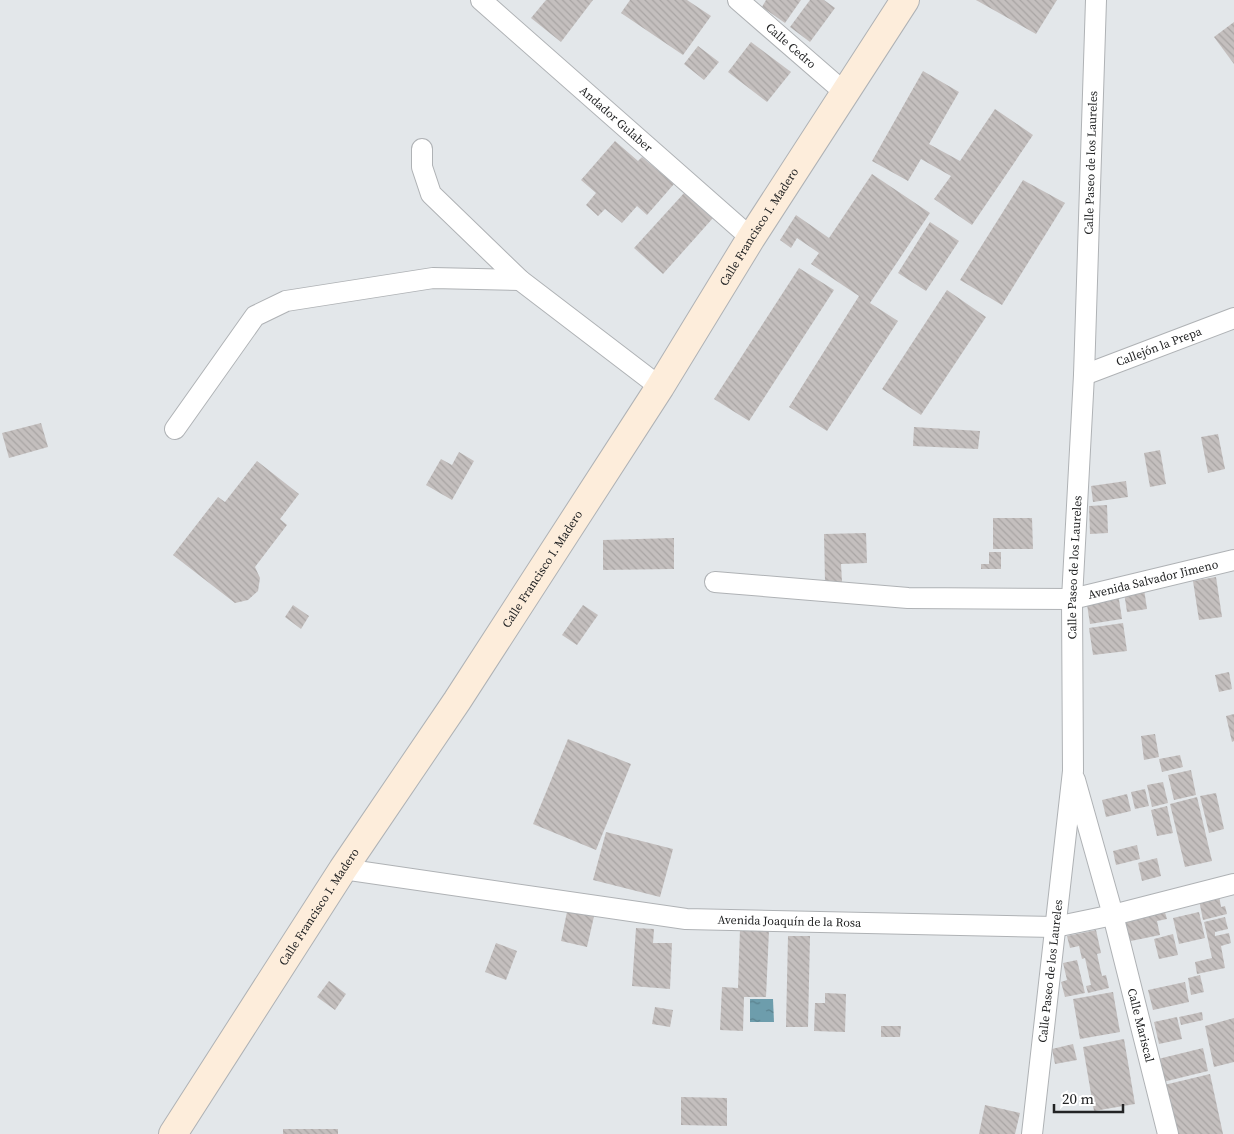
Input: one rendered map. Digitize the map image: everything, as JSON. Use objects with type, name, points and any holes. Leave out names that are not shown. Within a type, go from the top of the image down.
[{"type":"main road","name":"Calle Francisco I. Madero","points":[[173,1134],[343,869],[456,701],[660,387],[751,238],[905,0]]},
{"type":"street","name":"Andador Gulaber","points":[[481,0],[751,238]]},
{"type":"street","name":"Calle Cedro","points":[[738,0],[844,92]]},
{"type":"street","name":"Calle Paseo de los Laureles","points":[[1032,1134],[1073,771],[1072,599],[1084,374],[1096,0]]},
{"type":"street","points":[[422,149],[422,167],[431,194],[520,280],[660,387]]},
{"type":"street","points":[[175,429],[255,316],[286,301],[434,278],[520,280]]},
{"type":"street","name":"Callejón la Prepa","points":[[1084,374],[1234,318]]},
{"type":"street","name":"Avenida Salvador Jimeno","points":[[715,582],[908,598],[1072,599],[1234,560]]},
{"type":"street","name":"Calle Mariscal","points":[[1073,771],[1113,915],[1168,1134]]},
{"type":"street","name":"Avenida Joaquín de la Rosa","points":[[343,869],[686,919],[1055,927],[1113,915],[1234,884]]},
{"type":"water","points":[[750,999],[773,999],[774,1022],[750,1022]]},
{"type":"building","points":[[546,0],[593,0],[561,42],[531,18]]},
{"type":"building","points":[[630,0],[687,0],[711,16],[683,55],[621,13]]},
{"type":"building","points":[[766,0],[801,0],[785,23],[762,7]]},
{"type":"building","points":[[810,0],[824,0],[835,8],[810,42],[790,27]]},
{"type":"building","points":[[976,0],[1057,0],[1036,34]]},
{"type":"building","points":[[1234,22],[1234,64],[1214,37]]},
{"type":"building","points":[[751,42],[791,72],[767,102],[728,72]]},
{"type":"building","points":[[698,46],[719,62],[704,80],[684,64]]},
{"type":"building","points":[[923,71],[959,92],[929,144],[960,161],[995,109],[1033,135],[972,225],[934,199],[951,176],[921,159],[908,181],[872,161]]},
{"type":"building","points":[[615,141],[638,161],[642,157],[674,184],[647,215],[637,206],[622,223],[605,209],[598,216],[586,205],[596,193],[581,180]]},
{"type":"building","points":[[872,174],[930,213],[870,303],[898,321],[827,431],[789,407],[859,296],[811,264],[819,253],[797,238],[791,248],[780,240],[796,215],[829,238]]},
{"type":"building","points":[[1023,180],[1065,203],[1002,305],[960,280]]},
{"type":"building","points":[[685,192],[713,218],[663,274],[634,248]]},
{"type":"building","points":[[930,222],[959,241],[926,291],[898,273]]},
{"type":"building","points":[[799,268],[834,290],[749,421],[714,399]]},
{"type":"building","points":[[947,290],[986,317],[921,415],[882,389]]},
{"type":"building","points":[[41,423],[48,447],[9,458],[2,433]]},
{"type":"building","points":[[914,427],[980,431],[978,449],[913,446]]},
{"type":"building","points":[[1218,434],[1225,469],[1208,473],[1201,437]]},
{"type":"building","points":[[1160,450],[1166,484],[1150,487],[1144,453]]},
{"type":"building","points":[[459,452],[474,461],[452,500],[426,485],[441,459],[452,465]]},
{"type":"building","points":[[257,461],[299,494],[280,519],[287,525],[255,567],[260,578],[258,591],[248,600],[235,603],[173,555],[218,497],[225,502]]},
{"type":"building","points":[[1126,481],[1128,497],[1093,502],[1091,486]]},
{"type":"building","points":[[1107,505],[1108,533],[1090,534],[1089,506]]},
{"type":"building","points":[[993,518],[1032,518],[1033,549],[993,549]]},
{"type":"building","points":[[866,533],[867,563],[841,564],[842,582],[825,582],[824,534]]},
{"type":"building","points":[[674,538],[674,569],[603,570],[603,540]]},
{"type":"building","points":[[989,552],[1001,552],[1001,569],[981,569],[981,564],[989,564]]},
{"type":"building","points":[[1216,577],[1222,617],[1199,620],[1193,581]]},
{"type":"building","points":[[1144,589],[1147,609],[1127,612],[1124,592]]},
{"type":"building","points":[[1118,593],[1122,619],[1090,624],[1086,598]]},
{"type":"building","points":[[293,605],[309,616],[301,629],[285,617]]},
{"type":"building","points":[[583,605],[598,615],[577,645],[562,635]]},
{"type":"building","points":[[1123,623],[1127,651],[1093,655],[1089,628]]},
{"type":"building","points":[[1229,672],[1232,689],[1219,692],[1215,675]]},
{"type":"building","points":[[1234,714],[1234,741],[1232,742],[1226,716]]},
{"type":"building","points":[[1155,734],[1159,757],[1144,760],[1141,736]]},
{"type":"building","points":[[568,739],[631,764],[596,850],[533,824]]},
{"type":"building","points":[[1180,755],[1183,767],[1162,772],[1159,759]]},
{"type":"building","points":[[1191,770],[1196,795],[1174,800],[1168,775]]},
{"type":"building","points":[[1163,782],[1168,803],[1152,807],[1147,785]]},
{"type":"building","points":[[1145,789],[1149,806],[1135,809],[1131,792]]},
{"type":"building","points":[[1216,793],[1224,829],[1209,833],[1200,796]]},
{"type":"building","points":[[1127,794],[1131,811],[1106,817],[1102,800]]},
{"type":"building","points":[[1197,797],[1212,861],[1185,867],[1170,804]]},
{"type":"building","points":[[1167,806],[1173,833],[1157,836],[1151,810]]},
{"type":"building","points":[[606,832],[673,849],[660,897],[593,880]]},
{"type":"building","points":[[1137,845],[1140,859],[1116,865],[1113,851]]},
{"type":"building","points":[[1157,858],[1161,876],[1142,881],[1138,863]]},
{"type":"building","points":[[1219,895],[1221,907],[1225,906],[1227,914],[1203,920],[1199,900]]},
{"type":"building","points":[[568,907],[595,912],[587,947],[561,941]]},
{"type":"building","points":[[1164,909],[1167,919],[1157,921],[1160,935],[1126,942],[1121,919]]},
{"type":"building","points":[[1199,912],[1205,938],[1179,944],[1173,918]]},
{"type":"building","points":[[1225,917],[1228,929],[1215,932],[1215,936],[1229,933],[1231,943],[1221,946],[1225,968],[1197,974],[1195,962],[1212,958],[1204,922]]},
{"type":"building","points":[[636,928],[654,929],[653,943],[672,943],[670,989],[632,986]]},
{"type":"building","points":[[740,929],[769,930],[766,997],[744,997],[743,1031],[720,1030],[722,987],[738,988]]},
{"type":"building","points":[[1096,930],[1101,953],[1097,954],[1102,976],[1106,975],[1109,988],[1088,993],[1086,986],[1091,985],[1085,958],[1082,959],[1079,946],[1070,948],[1067,936]]},
{"type":"building","points":[[1173,934],[1178,955],[1159,959],[1154,939]]},
{"type":"building","points":[[788,936],[810,936],[808,1027],[786,1027]]},
{"type":"building","points":[[496,943],[517,951],[506,980],[485,972]]},
{"type":"building","points":[[1077,960],[1085,993],[1065,997],[1061,982],[1067,980],[1063,963]]},
{"type":"building","points":[[1200,975],[1204,992],[1191,995],[1188,978]]},
{"type":"building","points":[[329,981],[346,994],[335,1010],[317,997]]},
{"type":"building","points":[[1185,982],[1189,1002],[1153,1010],[1148,990]]},
{"type":"building","points":[[1113,992],[1120,1032],[1080,1039],[1073,999]]},
{"type":"building","points":[[825,993],[846,994],[845,1032],[814,1031],[815,1003],[825,1003]]},
{"type":"building","points":[[655,1007],[673,1010],[670,1027],[652,1024]]},
{"type":"building","points":[[1202,1012],[1203,1020],[1181,1025],[1179,1017]]},
{"type":"building","points":[[1177,1017],[1182,1039],[1159,1044],[1154,1022]]},
{"type":"building","points":[[1234,1018],[1234,1062],[1214,1067],[1205,1026]]},
{"type":"building","points":[[881,1026],[901,1026],[900,1037],[881,1037]]},
{"type":"building","points":[[1124,1039],[1135,1104],[1094,1111],[1083,1047]]},
{"type":"building","points":[[1073,1044],[1077,1060],[1055,1064],[1052,1049]]},
{"type":"building","points":[[1203,1048],[1208,1071],[1163,1082],[1158,1059]]},
{"type":"building","points":[[1210,1074],[1223,1134],[1175,1134],[1164,1085]]},
{"type":"building","points":[[681,1097],[727,1098],[727,1126],[681,1125]]},
{"type":"building","points":[[985,1105],[1020,1113],[1015,1134],[979,1134]]},
{"type":"building","points":[[283,1129],[338,1129],[338,1134],[283,1134]]}]
